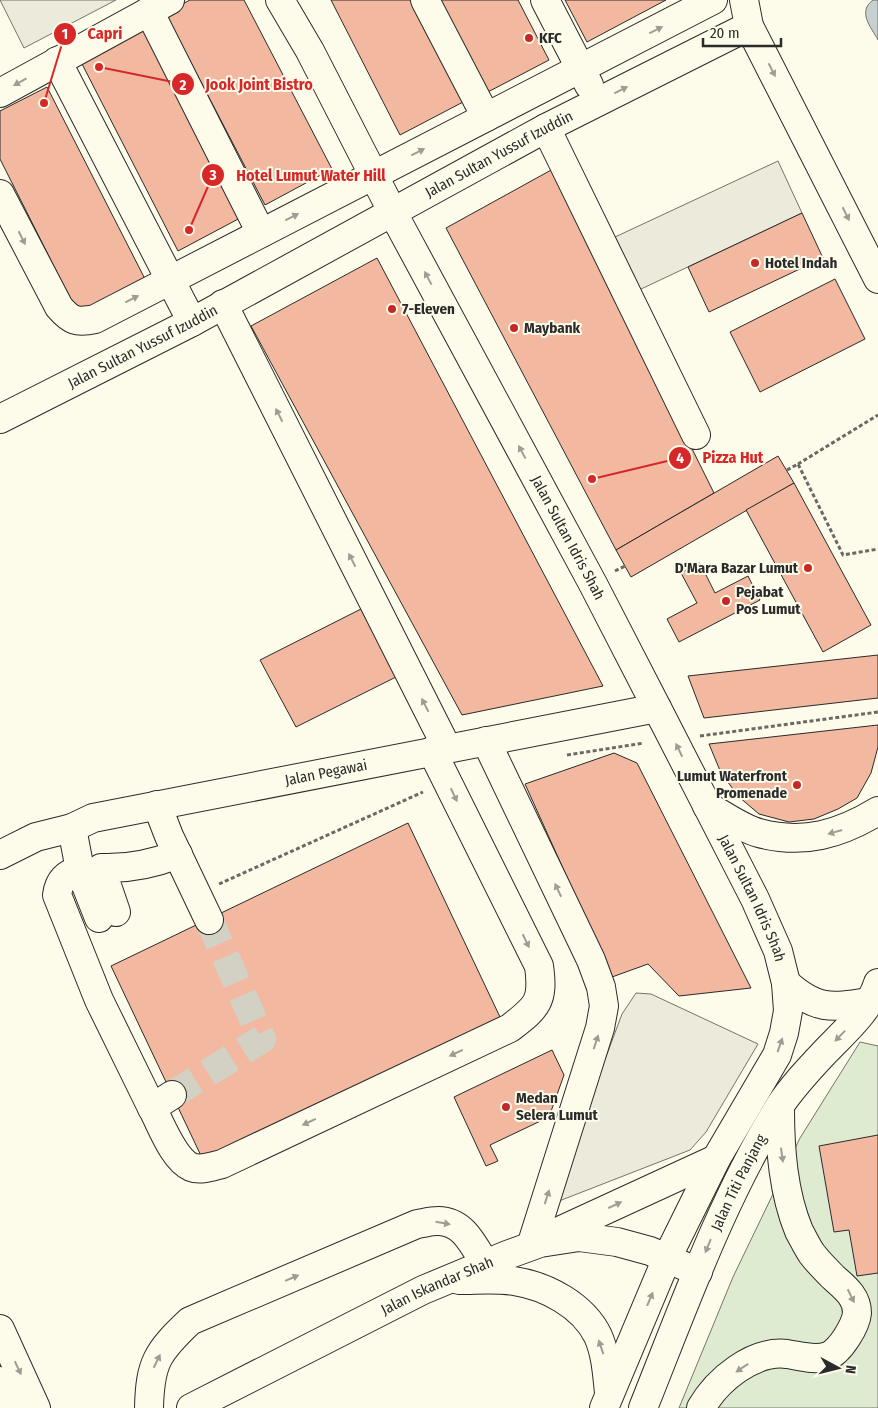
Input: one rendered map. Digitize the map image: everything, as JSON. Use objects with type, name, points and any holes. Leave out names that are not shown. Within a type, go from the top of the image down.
[{"type":"street","name":"Jalan Sultan Idris Shah","points":[[280,0],[310,50],[375,174],[393,213],[658,708],[778,951],[786,983],[788,1010],[784,1033],[777,1055],[758,1089]]},
{"type":"street","points":[[291,0],[310,50]]},
{"type":"street","points":[[425,0],[486,117]]},
{"type":"street","points":[[545,0],[598,102]]},
{"type":"street","points":[[744,0],[749,26],[878,279]]},
{"type":"street","points":[[0,194],[59,307],[68,318],[82,322],[95,319],[705,2],[720,41]]},
{"type":"street","points":[[0,93],[159,6],[262,233]]},
{"type":"street","name":"Jalan Sultan Yussuf Izuddin","points":[[0,420],[192,322],[546,128],[749,26]]},
{"type":"street","points":[[57,61],[192,322]]},
{"type":"street","points":[[546,128],[696,436]]},
{"type":"street","points":[[80,870],[65,876],[57,895],[99,1000],[162,1101],[177,1156],[191,1167],[204,1169],[222,1164],[510,1028],[530,1012],[539,999],[541,984],[539,966],[440,750],[223,304]]},
{"type":"street","name":"Jalan Pegawai","points":[[0,854],[36,837],[72,828],[93,818],[157,804],[658,708]]},
{"type":"street","points":[[486,741],[591,960],[601,987],[604,1006],[600,1028],[532,1243]]},
{"type":"street","points":[[157,804],[209,920]]},
{"type":"street","points":[[707,806],[742,826],[758,832],[797,838],[816,837],[839,832],[878,811]]},
{"type":"street","points":[[72,828],[80,870],[108,915],[101,868],[120,868],[157,862],[178,854]]},
{"type":"street","points":[[786,983],[801,996],[824,1006],[848,1005],[873,992]]},
{"type":"street","name":"Jalan Titi Panjang","points":[[643,1408],[712,1236],[744,1168],[780,1106],[804,1074],[852,1024],[873,992]]},
{"type":"street","name":"Jalan Titi Panjang","points":[[606,1401],[668,1258],[716,1159],[758,1089]]},
{"type":"street","points":[[701,1408],[707,1399],[729,1377],[742,1366],[762,1356],[786,1354],[818,1358],[836,1352],[845,1341],[857,1314],[853,1299],[847,1288],[833,1277],[811,1253],[799,1230],[788,1196],[780,1148],[780,1106]]},
{"type":"street","points":[[149,1408],[154,1363],[168,1341],[190,1322],[417,1224],[439,1220],[456,1226],[496,1259],[716,1159]]},
{"type":"street","name":"Jalan Iskandar Shah","points":[[191,1408],[423,1290],[496,1259],[540,1243],[579,1237],[617,1242],[650,1251],[698,1272]]},
{"type":"street","points":[[447,1280],[512,1280],[531,1285],[569,1303],[586,1318],[598,1336],[604,1354],[606,1401]]},
{"type":"street","points":[[0,1329],[30,1406]]},
{"type":"street","points":[[0,1381],[30,1406]]},
{"type":"path","points":[[787,470],[878,415]]},
{"type":"path","points":[[798,464],[842,555],[878,549]]},
{"type":"green space","points":[[860,1042],[878,1046],[878,1408],[679,1408],[733,1277],[800,1138]]},
{"type":"shaded area","points":[[0,0],[116,0],[24,48]]},
{"type":"shaded area","points":[[873,0],[878,0],[878,40],[869,25],[866,15],[866,9]]},
{"type":"shaded area","points":[[778,161],[802,213],[639,290],[615,237]]},
{"type":"shaded area","points":[[636,993],[651,994],[758,1044],[706,1132],[690,1150],[559,1201],[568,1159],[622,1014]]},
{"type":"building","points":[[190,0],[244,0],[332,169],[265,205],[165,13]]},
{"type":"building","points":[[331,0],[413,0],[465,101],[400,135]]},
{"type":"building","points":[[435,0],[518,0],[549,60],[484,94]]},
{"type":"building","points":[[565,0],[666,0],[587,42]]},
{"type":"building","points":[[145,28],[242,217],[178,251],[81,62]]},
{"type":"building","points":[[47,87],[145,279],[78,314],[0,159],[0,111]]},
{"type":"building","points":[[553,169],[714,493],[616,550],[446,228]]},
{"type":"building","name":"Hotel Indah","points":[[802,213],[823,258],[709,312],[688,267]]},
{"type":"building","points":[[377,258],[603,686],[462,715],[251,326]]},
{"type":"building","points":[[835,279],[865,339],[760,392],[730,332]]},
{"type":"building","points":[[778,456],[794,483],[631,577],[616,550]]},
{"type":"building","name":"D'Mara Bazar Lumut","points":[[794,483],[871,625],[823,652],[746,510]]},
{"type":"building","name":"Pejabat Pos Lumut","points":[[700,563],[715,593],[748,576],[760,600],[679,642],[667,619],[697,603],[681,573]]},
{"type":"building","points":[[361,609],[398,676],[296,727],[260,660]]},
{"type":"building","points":[[878,655],[878,698],[704,718],[688,676]]},
{"type":"building","name":"Lumut Waterfront Promenade","points":[[878,725],[878,747],[871,773],[857,798],[838,809],[814,819],[789,822],[759,814],[739,797],[721,773],[709,744]]},
{"type":"building","points":[[614,753],[637,763],[751,988],[679,996],[648,964],[612,977],[525,784]]},
{"type":"building","points":[[408,823],[500,1017],[203,1160],[111,966]]},
{"type":"building","name":"Medan Selera Lumut","points":[[552,1050],[564,1075],[549,1117],[490,1145],[498,1161],[486,1166],[454,1097]]},
{"type":"building","points":[[878,1135],[878,1273],[857,1276],[849,1230],[834,1232],[819,1146]]},
{"type":"tunnel","points":[[172,1095],[262,1039],[209,920]]},
{"type":"place","name":"KFC","points":[[529,38]]},
{"type":"place","name":"Jook Joint Bistro","points":[[99,67]]},
{"type":"place","name":"Capri","points":[[44,103]]},
{"type":"place","name":"Hotel Lumut Water Hill","points":[[189,230]]},
{"type":"place","name":"Hotel Indah","points":[[755,263]]},
{"type":"place","name":"7-Eleven","points":[[392,309]]},
{"type":"place","name":"Maybank","points":[[514,328]]},
{"type":"place","name":"Pizza Hut","points":[[592,479]]},
{"type":"place","name":"D'Mara Bazar Lumut","points":[[808,568]]},
{"type":"place","name":"Pejabat Pos Lumut","points":[[726,601]]},
{"type":"place","name":"Lumut Waterfront Promenade","points":[[797,785]]},
{"type":"place","name":"Medan Selera Lumut","points":[[506,1107]]}]
